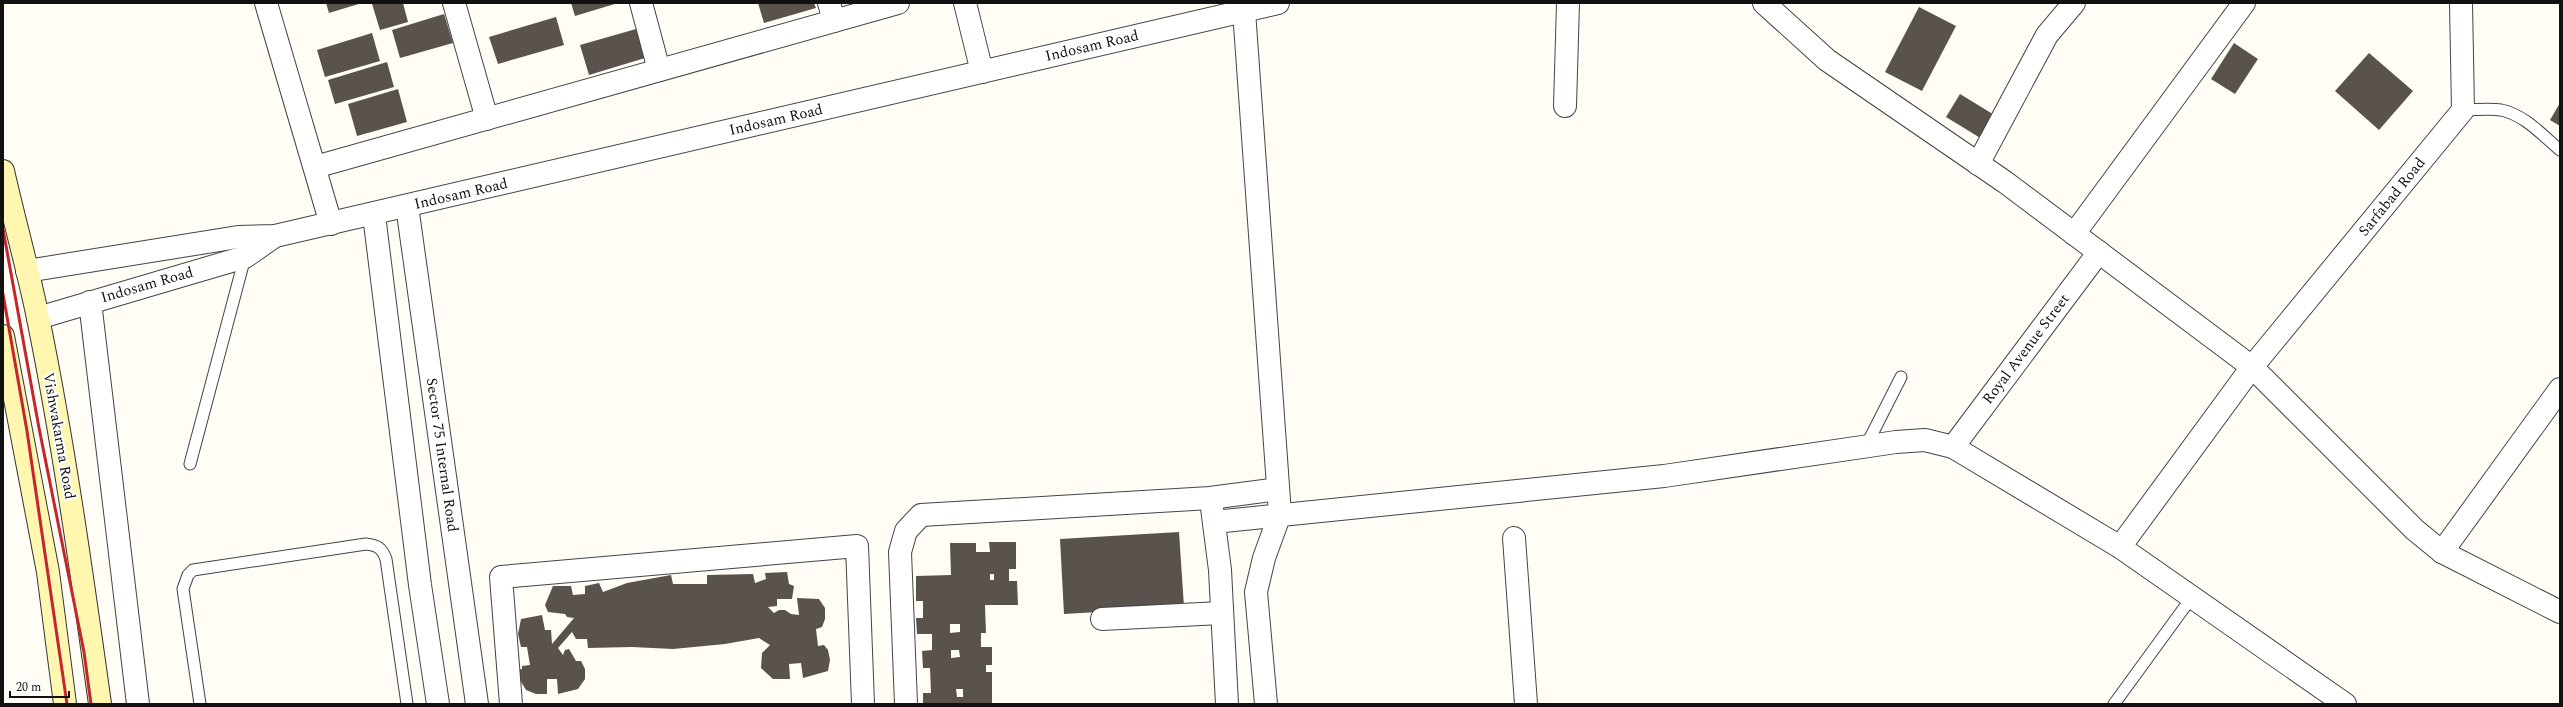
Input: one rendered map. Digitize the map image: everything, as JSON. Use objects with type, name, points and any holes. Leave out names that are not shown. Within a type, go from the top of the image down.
[{"type":"main road","name":"Vishwakarma Road","points":[[3,171],[38,318],[82,571],[100,704]]},
{"type":"main road","points":[[3,336],[46,564],[65,704]]},
{"type":"street","points":[[266,3],[331,224]]},
{"type":"street","points":[[454,3],[487,119]]},
{"type":"street","points":[[641,3],[659,70]]},
{"type":"street","points":[[315,168],[659,70],[832,12],[898,3]]},
{"type":"street","points":[[965,3],[982,72]]},
{"type":"street","name":"Indosam Road","points":[[27,271],[238,237],[274,236],[374,215],[407,206],[1278,3]]},
{"type":"street","points":[[1565,106],[1568,3]]},
{"type":"street","points":[[1764,3],[1827,60],[1978,164],[2099,252],[2252,367],[2415,530],[2442,552],[2557,605]]},
{"type":"street","points":[[1978,164],[2047,35],[2074,3]]},
{"type":"street","points":[[2074,234],[2244,3]]},
{"type":"street","points":[[2461,3],[2463,110]]},
{"type":"street","points":[[1244,11],[1280,514],[1264,558],[1256,592],[1266,704]]},
{"type":"street","name":"Sarfabad Road","points":[[2120,547],[2252,367],[2463,110]]},
{"type":"street","name":"Sector 75 Internal Road","points":[[407,206],[477,704]]},
{"type":"street","points":[[374,215],[420,585],[438,704]]},
{"type":"street","name":"Indosam Road","points":[[38,318],[245,257],[274,236]]},
{"type":"street","name":"Royal Avenue Street","points":[[1953,447],[2099,252]]},
{"type":"street","points":[[90,302],[138,704]]},
{"type":"street","points":[[2442,552],[2560,389]]},
{"type":"street","points":[[1214,522],[1280,514],[1664,476],[1866,446],[1925,440],[1953,447],[2120,547],[2345,704]]},
{"type":"street","points":[[906,704],[900,552],[906,531],[921,516],[1210,498],[1278,489]]},
{"type":"street","points":[[1210,498],[1220,570],[1226,704]]},
{"type":"street","points":[[1514,538],[1526,704]]},
{"type":"street","points":[[511,704],[501,576],[857,546],[863,704]]},
{"type":"street","points":[[1102,619],[1221,613]]},
{"type":"lane","points":[[2463,110],[2500,110],[2513,114],[2530,124],[2560,150]]},
{"type":"lane","points":[[190,464],[245,257]]},
{"type":"lane","points":[[1866,446],[1901,377]]},
{"type":"lane","points":[[200,704],[183,589],[188,575],[193,570],[366,544],[375,545],[382,550],[386,559],[407,704]]},
{"type":"lane","points":[[2114,704],[2192,597]]},
{"type":"building","points":[[326,3],[362,3],[329,13]]},
{"type":"building","points":[[403,3],[408,22],[380,30],[372,4]]},
{"type":"building","points":[[571,3],[618,3],[575,16]]},
{"type":"building","points":[[758,3],[814,3],[816,8],[764,23]]},
{"type":"building","points":[[1919,7],[1956,26],[1922,91],[1885,72]]},
{"type":"building","points":[[444,14],[453,43],[400,58],[392,30]]},
{"type":"building","points":[[556,17],[564,45],[498,64],[489,37]]},
{"type":"building","points":[[636,29],[645,58],[589,75],[580,45]]},
{"type":"building","points":[[372,33],[380,61],[325,77],[317,50]]},
{"type":"building","points":[[2234,43],[2258,59],[2235,94],[2211,79]]},
{"type":"building","points":[[2369,53],[2413,91],[2379,130],[2335,91]]},
{"type":"building","points":[[387,62],[394,87],[335,104],[328,80]]},
{"type":"building","points":[[398,89],[407,122],[357,136],[348,104]]},
{"type":"building","points":[[1960,94],[1996,116],[1982,139],[1946,117]]},
{"type":"building","points":[[2560,103],[2560,126],[2550,120]]},
{"type":"building","points":[[1179,532],[1184,607],[1064,614],[1060,539]]},
{"type":"building","points":[[989,542],[1016,542],[1016,569],[1009,569],[1009,581],[1017,581],[1018,605],[985,605],[986,633],[981,633],[981,647],[992,647],[992,665],[986,665],[986,672],[992,672],[992,704],[923,704],[923,693],[931,693],[930,668],[923,668],[922,651],[932,650],[932,634],[917,634],[916,618],[923,618],[923,601],[916,601],[916,576],[951,575],[950,543],[976,543],[976,552],[990,552]],"holes":[[[990,574],[994,574],[994,580],[990,580]],[[950,624],[960,624],[960,632],[950,633]],[[951,650],[959,650],[960,657],[951,658]],[[956,689],[963,689],[963,697],[957,697]]]},
{"type":"building","points":[[787,572],[789,584],[794,586],[792,599],[777,599],[777,606],[768,607],[774,613],[779,610],[785,610],[791,614],[799,615],[797,598],[819,599],[825,608],[825,619],[822,627],[816,629],[818,646],[824,645],[828,650],[830,660],[828,671],[803,678],[801,663],[789,664],[790,679],[773,679],[761,668],[762,653],[770,645],[759,638],[725,644],[673,649],[632,647],[588,648],[587,639],[576,639],[572,632],[558,648],[563,655],[565,650],[569,649],[576,661],[581,661],[585,669],[585,679],[578,689],[558,694],[557,679],[547,679],[547,694],[536,694],[526,690],[520,680],[518,670],[522,669],[522,666],[530,665],[527,647],[521,647],[518,634],[521,619],[542,615],[545,630],[551,630],[552,644],[574,618],[567,617],[565,614],[548,612],[545,605],[553,586],[571,586],[573,595],[585,594],[585,586],[599,583],[603,592],[627,583],[671,575],[673,584],[707,584],[707,575],[753,574],[755,583],[766,579],[765,573]]},
{"type":"railway","points":[[3,229],[39,428],[84,652],[91,704]]},
{"type":"railway","points":[[3,294],[27,431],[67,704]]}]
